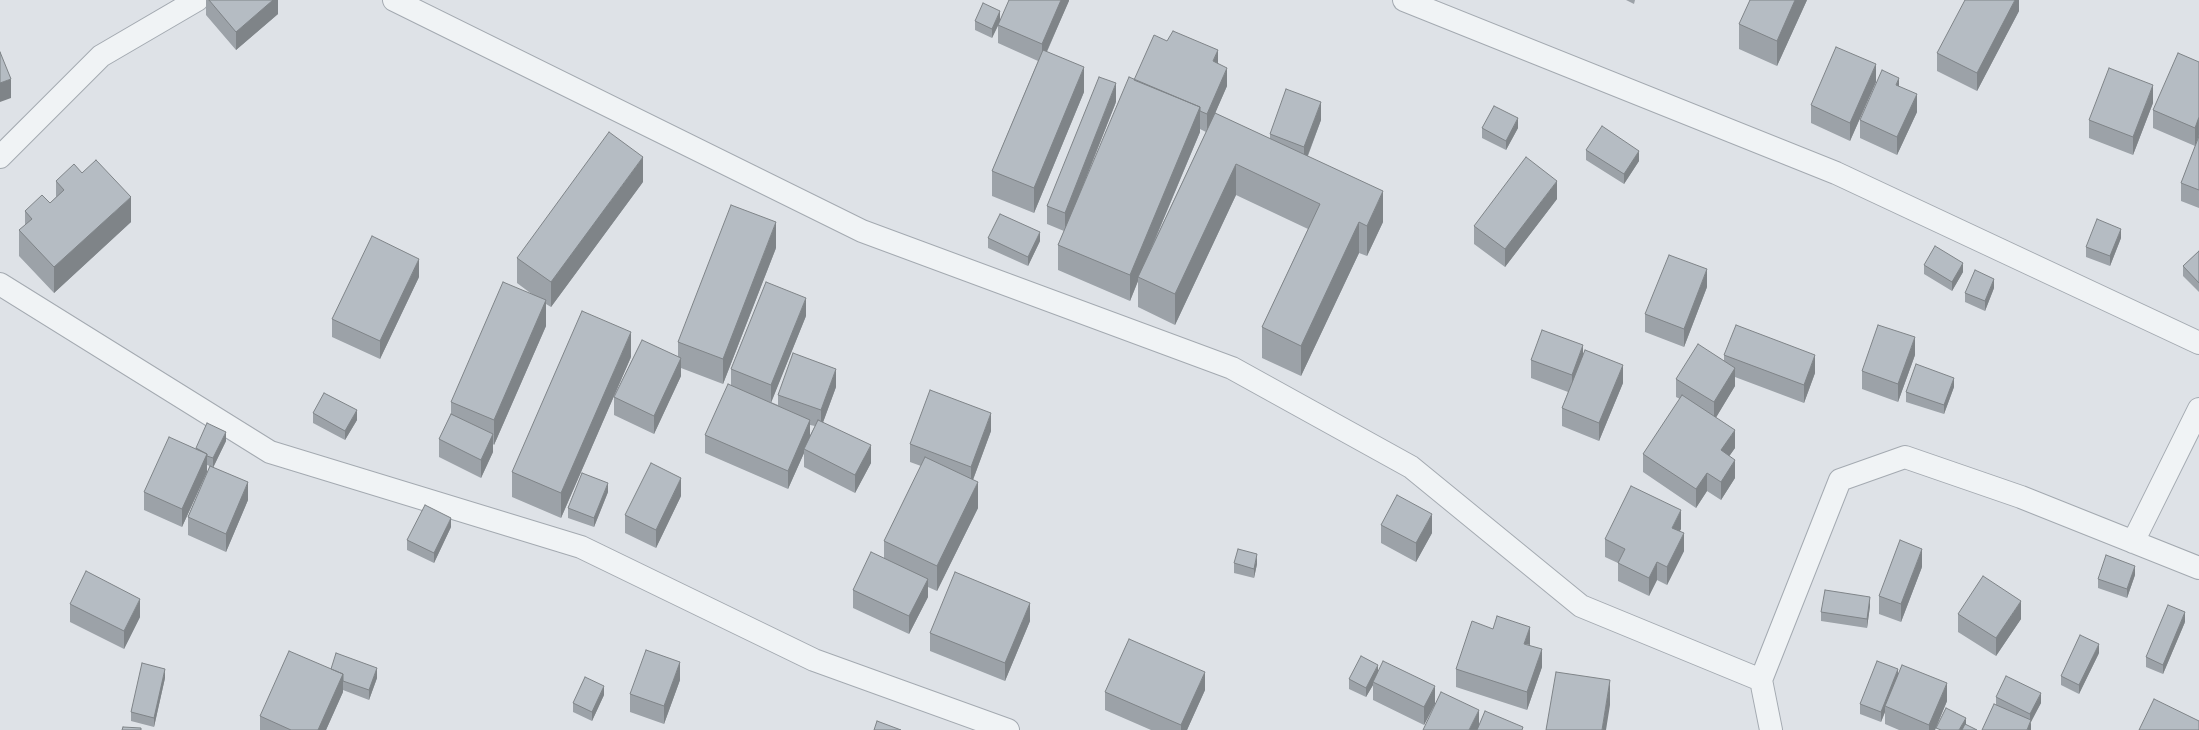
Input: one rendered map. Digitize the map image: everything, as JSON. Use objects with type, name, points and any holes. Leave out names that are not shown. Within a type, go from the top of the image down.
[{"type":"street","points":[[0,156],[101,56],[197,0]]},
{"type":"street","points":[[394,0],[862,231],[1232,368],[1411,467],[1581,606],[1761,680]]},
{"type":"street","points":[[1404,0],[1836,173],[2199,343]]},
{"type":"street","points":[[0,284],[270,452],[581,547],[814,660],[1008,730]]},
{"type":"street","points":[[2133,542],[2199,409]]},
{"type":"street","points":[[1771,730],[1761,680],[1840,480],[1905,458],[2021,497],[2199,568]]},
{"type":"building","points":[[209,0],[273,0],[236,32]]},
{"type":"building","points":[[1009,0],[1061,0],[1042,44],[998,25]]},
{"type":"building","points":[[1750,0],[1795,0],[1777,41],[1739,24]]},
{"type":"building","points":[[1965,0],[2015,0],[1977,73],[1937,53]]},
{"type":"building","points":[[983,3],[1000,11],[992,29],[975,21]]},
{"type":"building","points":[[1173,31],[1218,50],[1213,61],[1227,68],[1207,114],[1200,111],[1200,107],[1134,80],[1154,35],[1167,41]]},
{"type":"building","points":[[1836,47],[1876,64],[1850,123],[1811,105]]},
{"type":"building","points":[[1043,50],[1084,67],[1034,188],[992,171]]},
{"type":"building","points":[[0,52],[11,79],[0,83]]},
{"type":"building","points":[[2178,53],[2199,62],[2199,117],[2195,128],[2153,110]]},
{"type":"building","points":[[2109,68],[2153,85],[2133,137],[2089,120]]},
{"type":"building","points":[[1882,70],[1899,78],[1896,85],[1917,94],[1897,137],[1860,120]]},
{"type":"building","points":[[1099,77],[1116,83],[1065,213],[1047,206]]},
{"type":"building","points":[[1129,77],[1200,107],[1130,275],[1058,245]]},
{"type":"building","points":[[1286,89],[1321,102],[1304,147],[1270,134]]},
{"type":"building","points":[[1494,106],[1518,118],[1506,141],[1482,128]]},
{"type":"building","points":[[1215,113],[1383,191],[1367,226],[1359,222],[1301,346],[1262,327],[1320,204],[1236,164],[1175,294],[1138,277]]},
{"type":"building","points":[[1602,126],[1639,151],[1624,174],[1586,150]]},
{"type":"building","points":[[609,132],[643,157],[551,282],[517,258]]},
{"type":"building","points":[[2199,136],[2199,190],[2181,183]]},
{"type":"building","points":[[1526,157],[1557,181],[1505,249],[1474,226]]},
{"type":"building","points":[[96,160],[131,197],[54,267],[19,230],[32,219],[25,211],[42,195],[50,203],[64,190],[56,181],[74,164],[82,173]]},
{"type":"building","points":[[731,205],[776,222],[723,359],[678,342]]},
{"type":"building","points":[[1000,214],[1040,232],[1028,257],[988,238]]},
{"type":"building","points":[[2097,219],[2121,229],[2110,256],[2086,247]]},
{"type":"building","points":[[372,236],[419,259],[380,341],[332,319]]},
{"type":"building","points":[[1935,246],[1963,263],[1952,282],[1924,265]]},
{"type":"building","points":[[2199,251],[2199,283],[2183,266]]},
{"type":"building","points":[[1669,255],[1707,269],[1684,329],[1645,314]]},
{"type":"building","points":[[1975,270],[1994,279],[1985,301],[1965,293]]},
{"type":"building","points":[[503,282],[546,300],[494,420],[451,402]]},
{"type":"building","points":[[766,282],[806,298],[771,385],[731,369]]},
{"type":"building","points":[[582,311],[631,332],[561,493],[512,472]]},
{"type":"building","points":[[1736,325],[1815,355],[1804,385],[1724,355]]},
{"type":"building","points":[[1878,325],[1915,337],[1898,384],[1862,371]]},
{"type":"building","points":[[1542,330],[1583,345],[1572,375],[1531,360]]},
{"type":"building","points":[[642,340],[681,358],[654,416],[614,397]]},
{"type":"building","points":[[1698,344],[1735,368],[1714,402],[1676,379]]},
{"type":"building","points":[[1585,350],[1623,365],[1599,423],[1562,408]]},
{"type":"building","points":[[793,353],[836,369],[821,410],[778,395]]},
{"type":"building","points":[[1916,364],[1954,378],[1944,405],[1906,392]]},
{"type":"building","points":[[728,384],[810,420],[788,471],[705,435]]},
{"type":"building","points":[[930,390],[991,413],[971,467],[910,444]]},
{"type":"building","points":[[324,393],[357,410],[345,431],[313,413]]},
{"type":"building","points":[[1682,395],[1735,430],[1721,450],[1735,460],[1721,482],[1707,473],[1696,489],[1643,454]]},
{"type":"building","points":[[451,414],[493,434],[481,460],[439,439]]},
{"type":"building","points":[[818,420],[871,445],[855,475],[804,449]]},
{"type":"building","points":[[207,423],[226,432],[213,458],[207,456],[207,454],[196,448]]},
{"type":"building","points":[[169,437],[207,454],[182,509],[144,492]]},
{"type":"building","points":[[925,457],[978,482],[937,566],[884,541]]},
{"type":"building","points":[[651,463],[681,478],[656,530],[625,515]]},
{"type":"building","points":[[210,466],[248,482],[226,534],[188,517]]},
{"type":"building","points":[[582,473],[608,483],[594,518],[568,508]]},
{"type":"building","points":[[1631,486],[1681,510],[1672,528],[1684,533],[1667,567],[1657,562],[1649,578],[1618,563],[1625,549],[1605,539]]},
{"type":"building","points":[[1397,495],[1432,514],[1416,543],[1381,525]]},
{"type":"building","points":[[425,505],[451,518],[434,553],[407,540]]},
{"type":"building","points":[[1900,540],[1922,549],[1901,604],[1879,596]]},
{"type":"building","points":[[1238,549],[1257,554],[1254,569],[1234,563]]},
{"type":"building","points":[[871,552],[928,579],[909,616],[853,590]]},
{"type":"building","points":[[2106,555],[2135,566],[2127,589],[2098,579]]},
{"type":"building","points":[[86,571],[140,599],[124,631],[70,604]]},
{"type":"building","points":[[955,572],[1030,603],[1005,663],[930,633]]},
{"type":"building","points":[[1983,576],[2021,601],[1996,638],[1958,614]]},
{"type":"building","points":[[1825,590],[1870,597],[1867,619],[1821,612]]},
{"type":"building","points":[[2168,605],[2185,612],[2163,665],[2146,657]]},
{"type":"building","points":[[1497,616],[1530,627],[1524,644],[1542,649],[1527,692],[1456,669],[1472,621],[1493,629]]},
{"type":"building","points":[[2080,635],[2099,644],[2079,685],[2061,676]]},
{"type":"building","points":[[1129,639],[1205,672],[1181,725],[1105,692]]},
{"type":"building","points":[[646,650],[680,662],[664,706],[630,694]]},
{"type":"building","points":[[289,651],[343,674],[318,730],[291,730],[260,716]]},
{"type":"building","points":[[336,653],[377,668],[369,690],[343,681],[343,674],[331,669]]},
{"type":"building","points":[[1361,656],[1378,665],[1366,688],[1349,679]]},
{"type":"building","points":[[1383,661],[1435,686],[1424,707],[1373,682]]},
{"type":"building","points":[[1877,661],[1898,669],[1881,712],[1860,704]]},
{"type":"building","points":[[142,663],[165,669],[154,718],[131,712]]},
{"type":"building","points":[[1902,665],[1947,683],[1929,725],[1885,706]]},
{"type":"building","points":[[1556,672],[1610,680],[1602,730],[1546,730]]},
{"type":"building","points":[[2006,676],[2041,693],[2030,714],[1996,697]]},
{"type":"building","points":[[585,677],[604,686],[592,712],[573,703]]},
{"type":"building","points":[[1441,692],[1479,710],[1469,730],[1423,730]]},
{"type":"building","points":[[2154,699],[2199,721],[2199,730],[2139,730]]},
{"type":"building","points":[[1994,704],[2031,720],[2027,730],[1982,730]]},
{"type":"building","points":[[1946,708],[1966,718],[1959,730],[1941,730],[1936,728]]},
{"type":"building","points":[[1485,711],[1523,727],[1522,730],[1477,730]]},
{"type":"building","points":[[877,721],[901,730],[874,730]]},
{"type":"building","points":[[1965,724],[1977,730],[1962,730]]},
{"type":"building","points":[[123,727],[141,728],[141,730],[122,730]]}]
